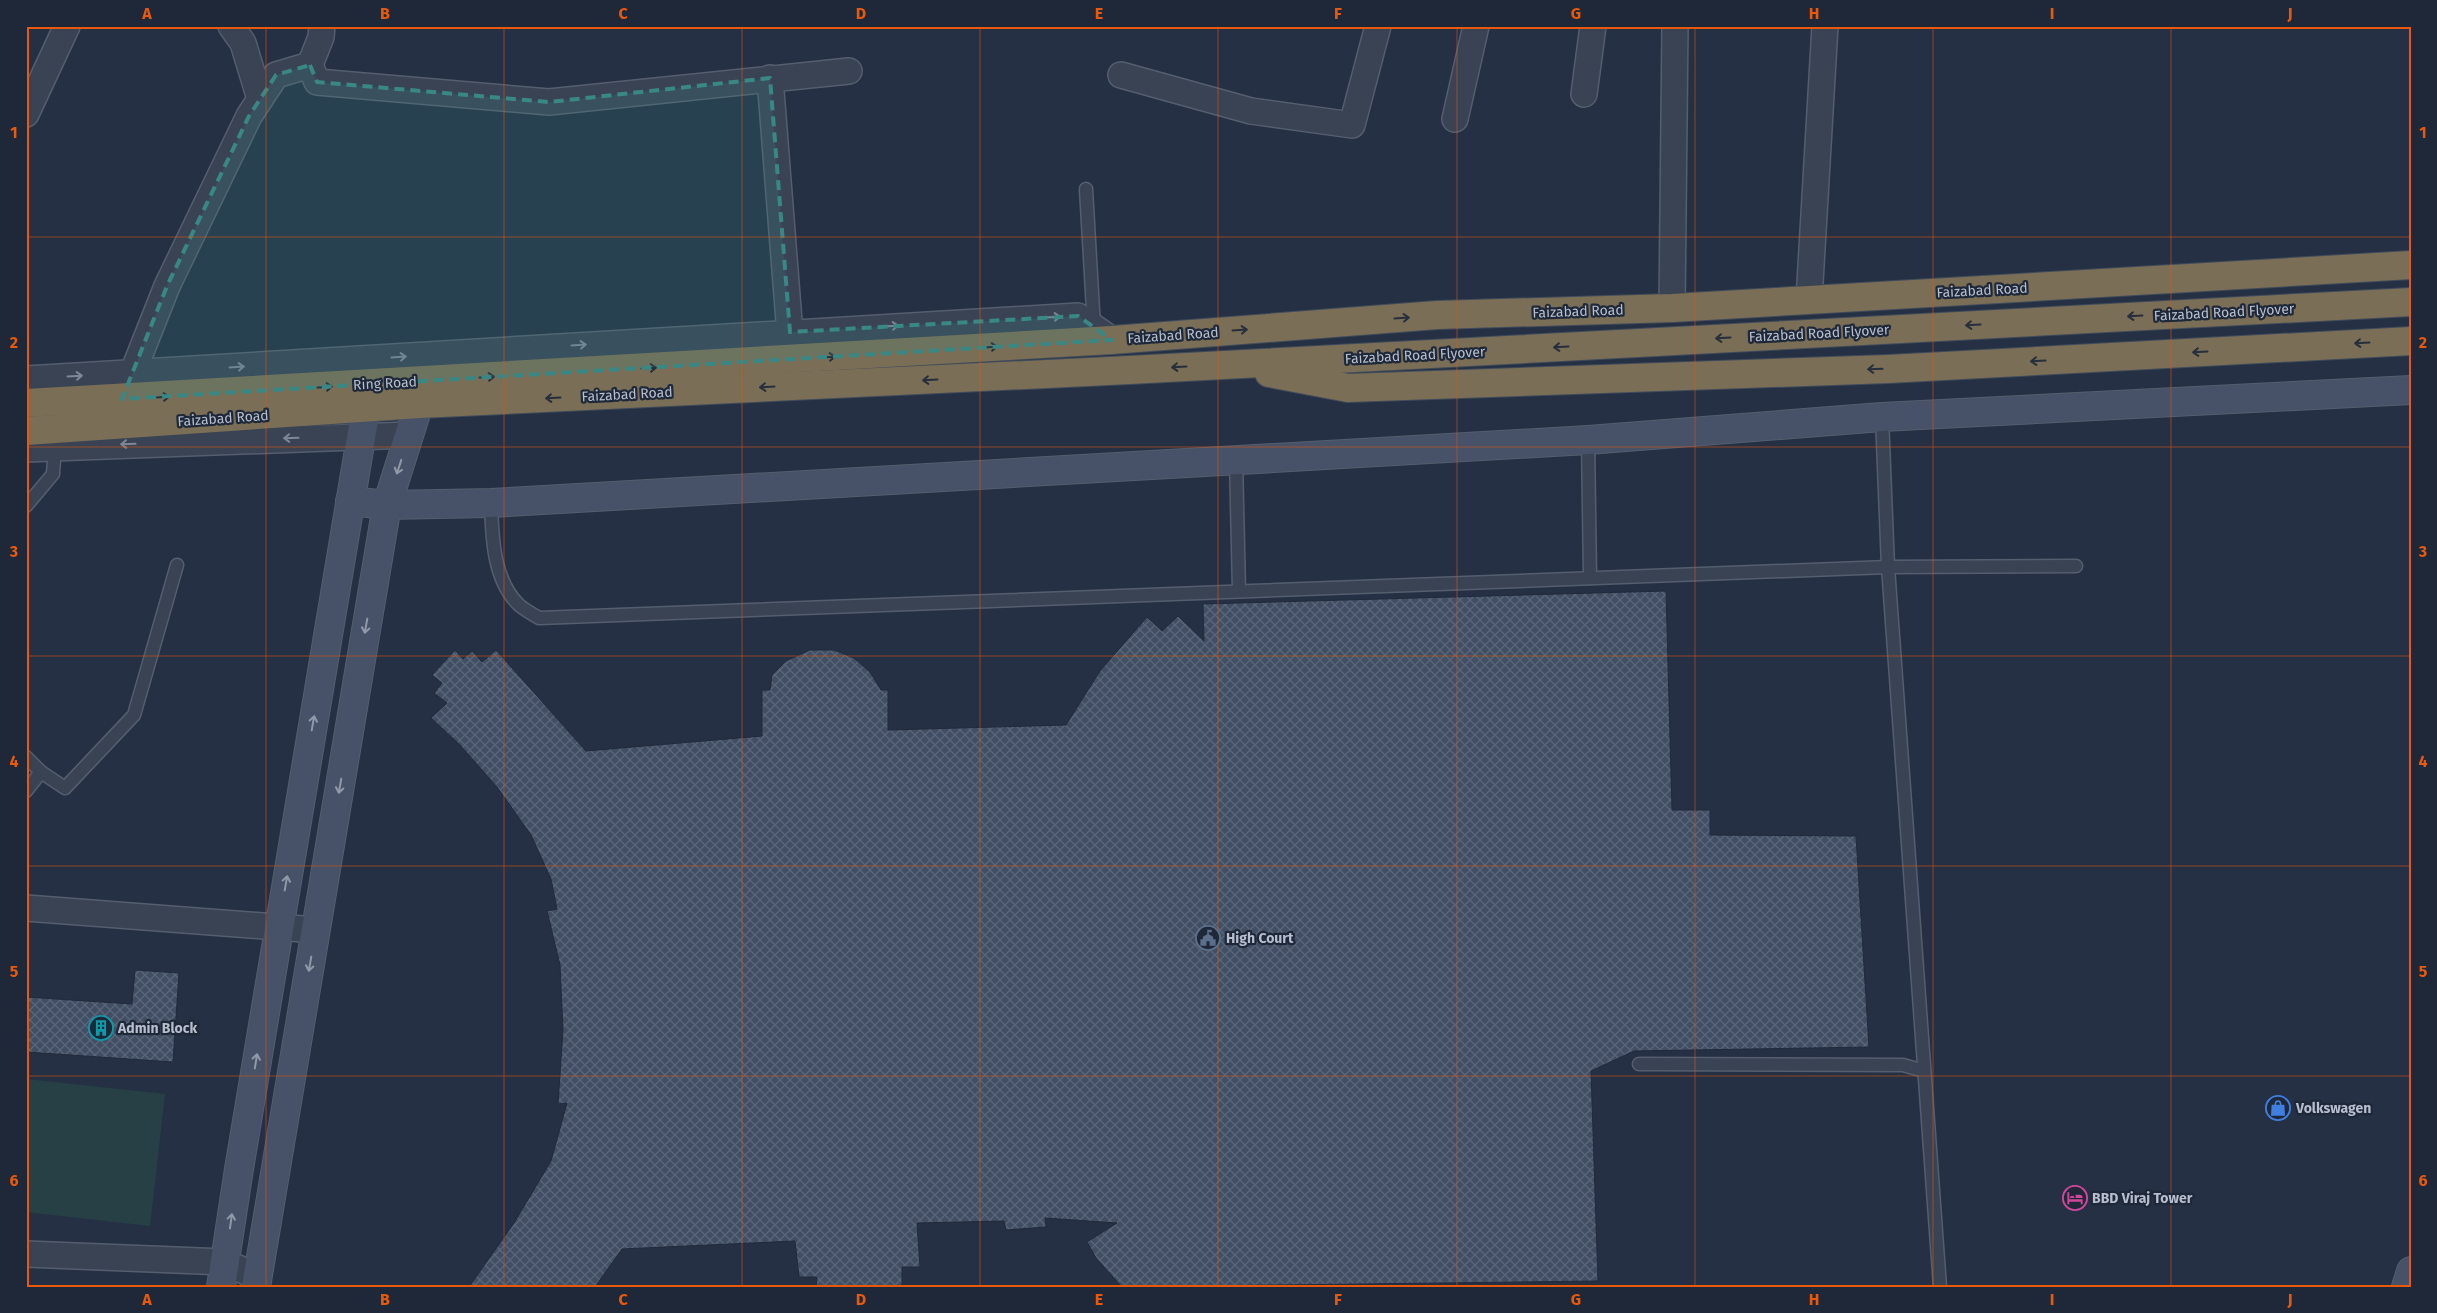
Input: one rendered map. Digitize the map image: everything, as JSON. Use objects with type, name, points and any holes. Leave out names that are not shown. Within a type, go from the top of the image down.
[{"type":"highway","name":"Faizabad Road","points":[[745,362],[791,345],[1103,334],[1437,315],[1672,308],[2411,265]]},
{"type":"highway","name":"Faizabad Road Flyover","points":[[1228,365],[2411,302]]},
{"type":"highway","points":[[1228,365],[1348,388],[1888,369],[2411,341]]},
{"type":"highway","name":"Ring Road","points":[[26,403],[745,362]]},
{"type":"highway","name":"Faizabad Road","points":[[26,431],[55,438],[419,404],[1228,365]]},
{"type":"street","points":[[26,114],[67,26]]},
{"type":"street","points":[[231,26],[243,43],[260,99]]},
{"type":"street","points":[[322,26],[321,37],[310,65],[318,82],[549,102],[848,71]]},
{"type":"street","points":[[1121,75],[1252,111],[1352,125],[1378,26]]},
{"type":"street","points":[[1455,119],[1476,26]]},
{"type":"street","points":[[1584,94],[1593,26]]},
{"type":"street","points":[[1672,308],[1675,26]]},
{"type":"street","points":[[1809,300],[1825,26]]},
{"type":"street","points":[[122,399],[167,286],[249,116],[276,75],[310,65]]},
{"type":"street","points":[[26,379],[791,345],[770,78]]},
{"type":"street","points":[[350,501],[387,505],[491,503],[1588,440],[1882,417],[2411,390]]},
{"type":"street","points":[[26,1254],[223,1274],[261,1283],[316,930],[387,505],[419,404]]},
{"type":"street","points":[[223,1274],[366,408]]},
{"type":"street","points":[[26,449],[55,438],[410,435]]},
{"type":"street","points":[[26,908],[316,930]]},
{"type":"street","points":[[2406,1287],[2411,1271]]},
{"type":"lane","points":[[1086,189],[1103,334]]},
{"type":"lane","points":[[1882,417],[1888,567],[1940,1287]]},
{"type":"lane","points":[[26,506],[52,474],[55,438]]},
{"type":"lane","points":[[1588,440],[1590,578]]},
{"type":"lane","points":[[1236,460],[1239,591]]},
{"type":"lane","points":[[491,503],[492,545],[507,587],[519,605],[539,618],[1888,567],[2076,566]]},
{"type":"lane","points":[[26,757],[41,772],[65,788],[134,715],[177,565]]},
{"type":"lane","points":[[26,792],[41,772]]},
{"type":"lane","points":[[1639,1064],[1903,1065],[1924,1071]]},
{"type":"highlighted area","points":[[310,65],[317,82],[549,102],[770,78],[790,332],[1078,316],[1112,340],[122,399],[167,286],[249,116],[276,75]]},
{"type":"green space","points":[[26,1079],[165,1094],[150,1226],[26,1212]]},
{"type":"building","name":"High Court","points":[[1666,591],[1672,810],[1710,810],[1710,835],[1856,836],[1869,1047],[1634,1051],[1591,1071],[1598,1281],[1122,1287],[1096,1258],[1087,1242],[1117,1223],[1045,1218],[1046,1227],[1006,1230],[1004,1221],[917,1223],[920,1267],[902,1267],[902,1287],[816,1287],[817,1277],[799,1277],[795,1241],[622,1249],[595,1287],[469,1287],[514,1223],[551,1161],[567,1103],[558,1104],[563,1030],[560,965],[547,911],[557,909],[551,879],[531,835],[497,787],[459,744],[431,718],[447,703],[434,693],[442,683],[432,675],[455,650],[463,659],[472,651],[482,662],[496,650],[586,751],[762,736],[762,690],[770,690],[772,675],[786,661],[810,650],[834,650],[854,658],[870,672],[881,690],[888,690],[888,730],[1066,725],[1100,671],[1147,617],[1162,631],[1178,616],[1204,641],[1203,604]]},
{"type":"building","name":"Admin Block","points":[[135,970],[179,973],[173,1062],[26,1052],[26,997],[132,1004]]},
{"type":"place","name":"High Court","points":[[1208,938]]},
{"type":"place","name":"Admin Block","points":[[101,1028]]},
{"type":"place","name":"Volkswagen","points":[[2278,1108]]},
{"type":"place","name":"BBD Viraj Tower","points":[[2075,1198]]}]
